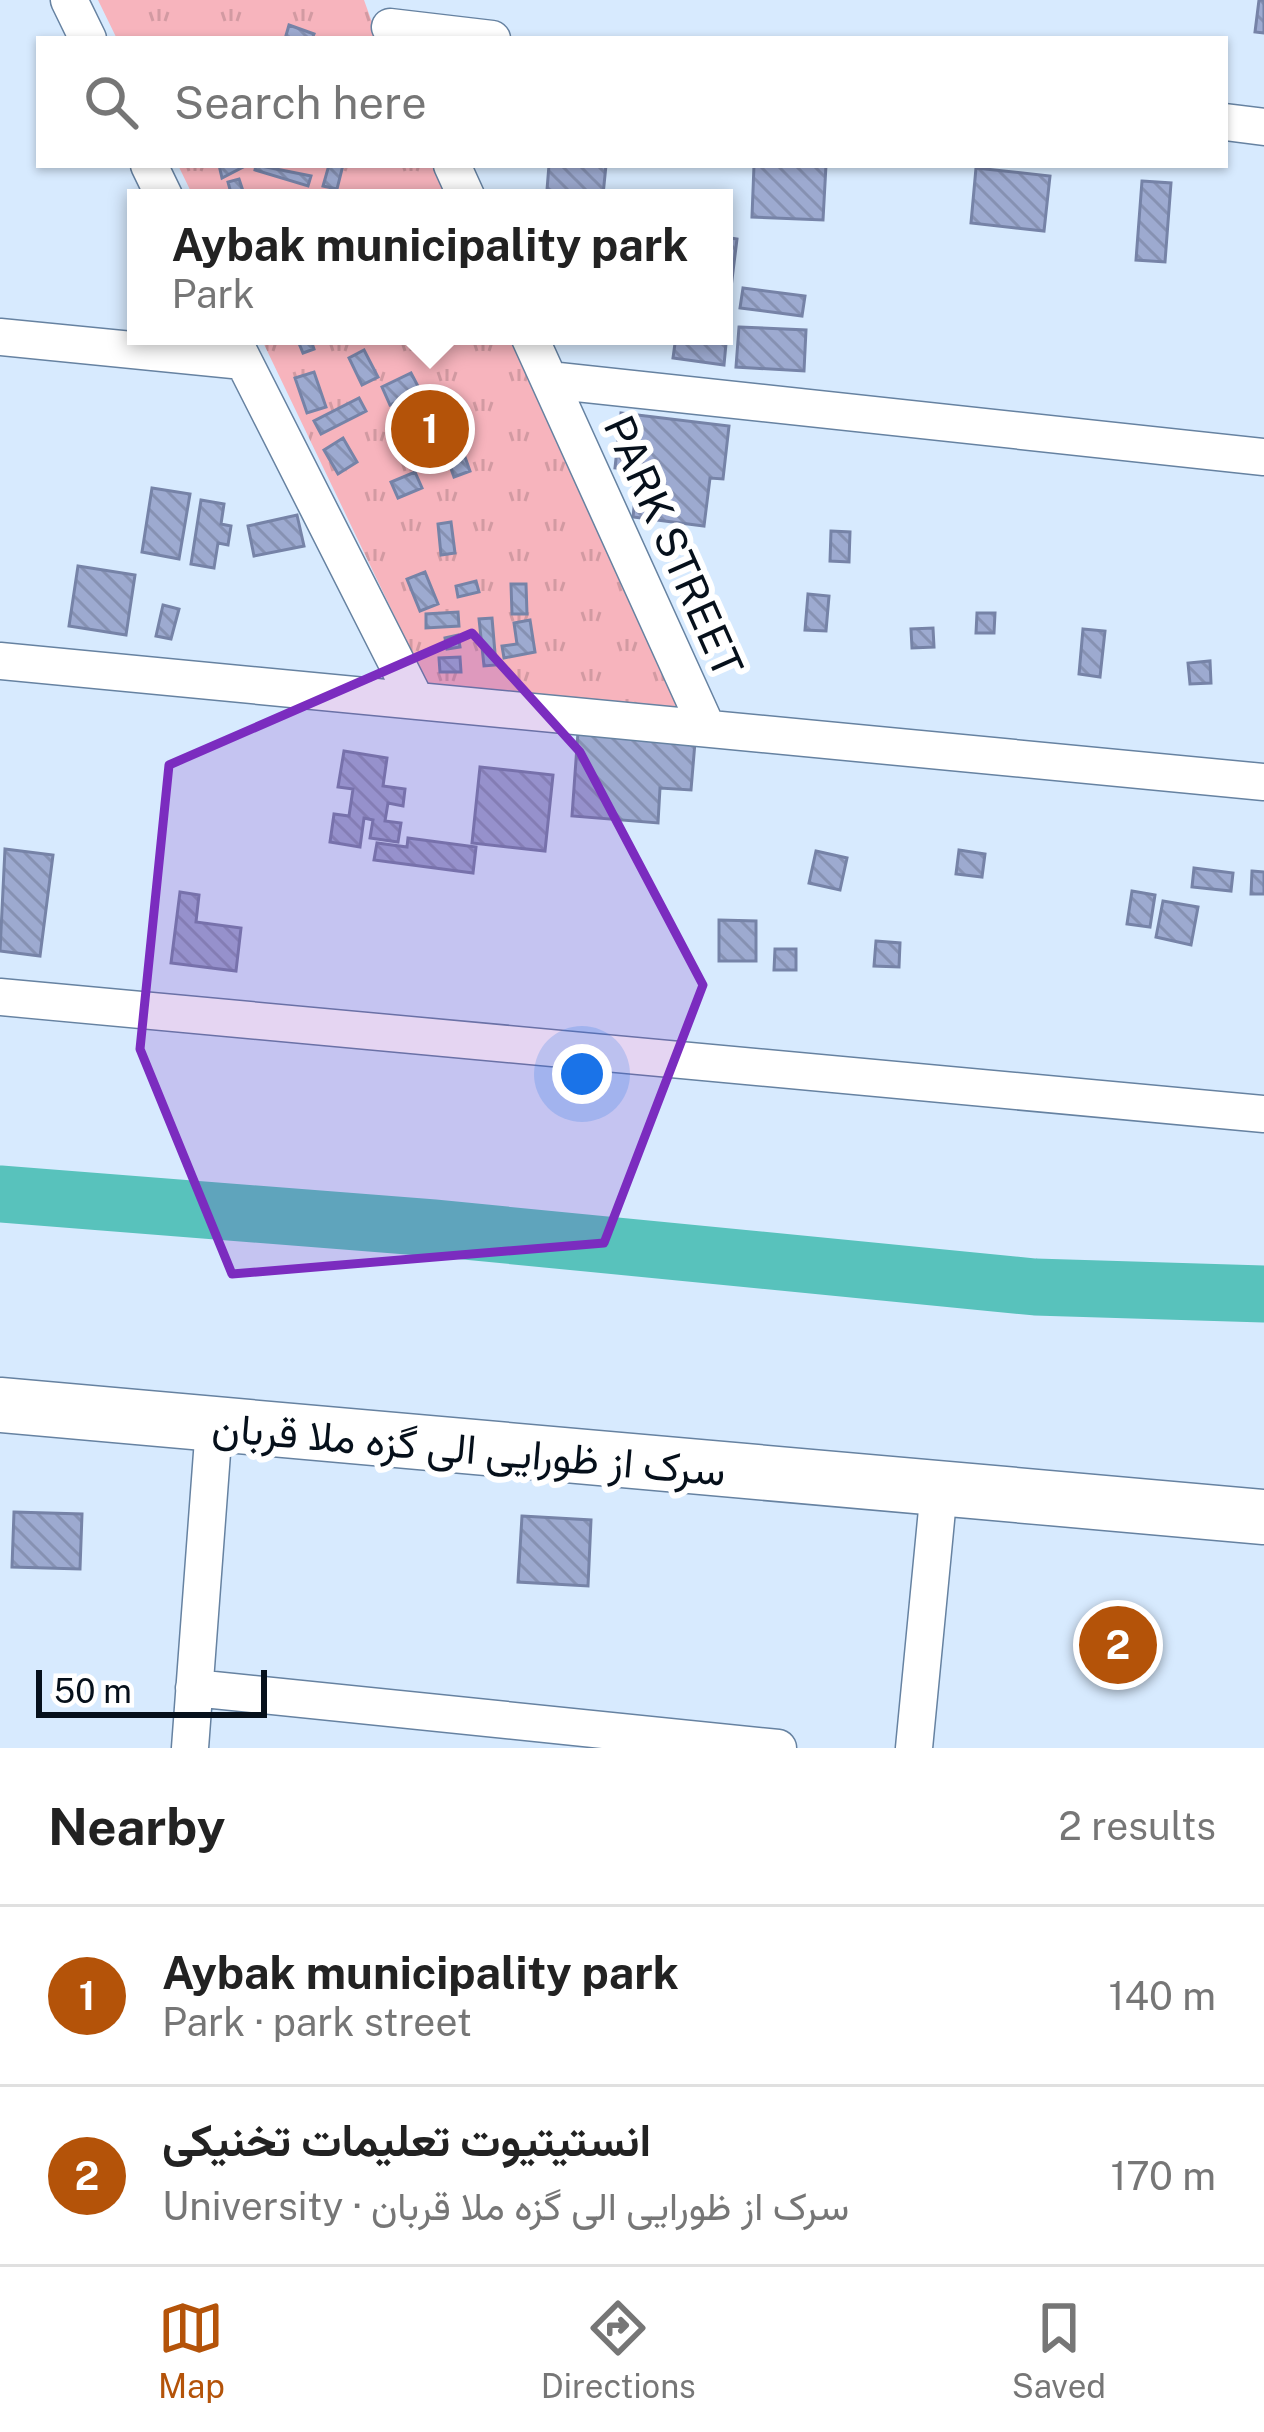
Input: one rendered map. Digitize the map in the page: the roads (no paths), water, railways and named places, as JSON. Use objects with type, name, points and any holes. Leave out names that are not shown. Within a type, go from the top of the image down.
[{"type":"street","points":[[70,0],[87,36]]},
{"type":"street","points":[[389,22],[474,36]]},
{"type":"street","points":[[1228,122],[1264,127]]},
{"type":"street","points":[[0,337],[127,343]]},
{"type":"street","points":[[172,345],[237,348],[416,701]]},
{"type":"street","name":"PARK STREET","points":[[533,345],[707,728]]},
{"type":"street","points":[[549,380],[1264,457]]},
{"type":"street","points":[[0,661],[1264,782]]},
{"type":"street","points":[[0,998],[1264,1114]]},
{"type":"street","name":"سرک از ظورایی الی گزه ملا قربان","points":[[0,1405],[1264,1517]]},
{"type":"street","points":[[190,1748],[214,1426]]},
{"type":"street","points":[[914,1748],[939,1489]]},
{"type":"street","points":[[194,1688],[778,1748]]},
{"type":"waterway","points":[[0,1194],[434,1228],[1035,1287],[1264,1294]]},
{"type":"place","name":"Aybak municipality park","points":[[430,429]]},
{"type":"place","name":"انستیتیوت تعلیمات تخنیکی","points":[[1118,1645]]}]
